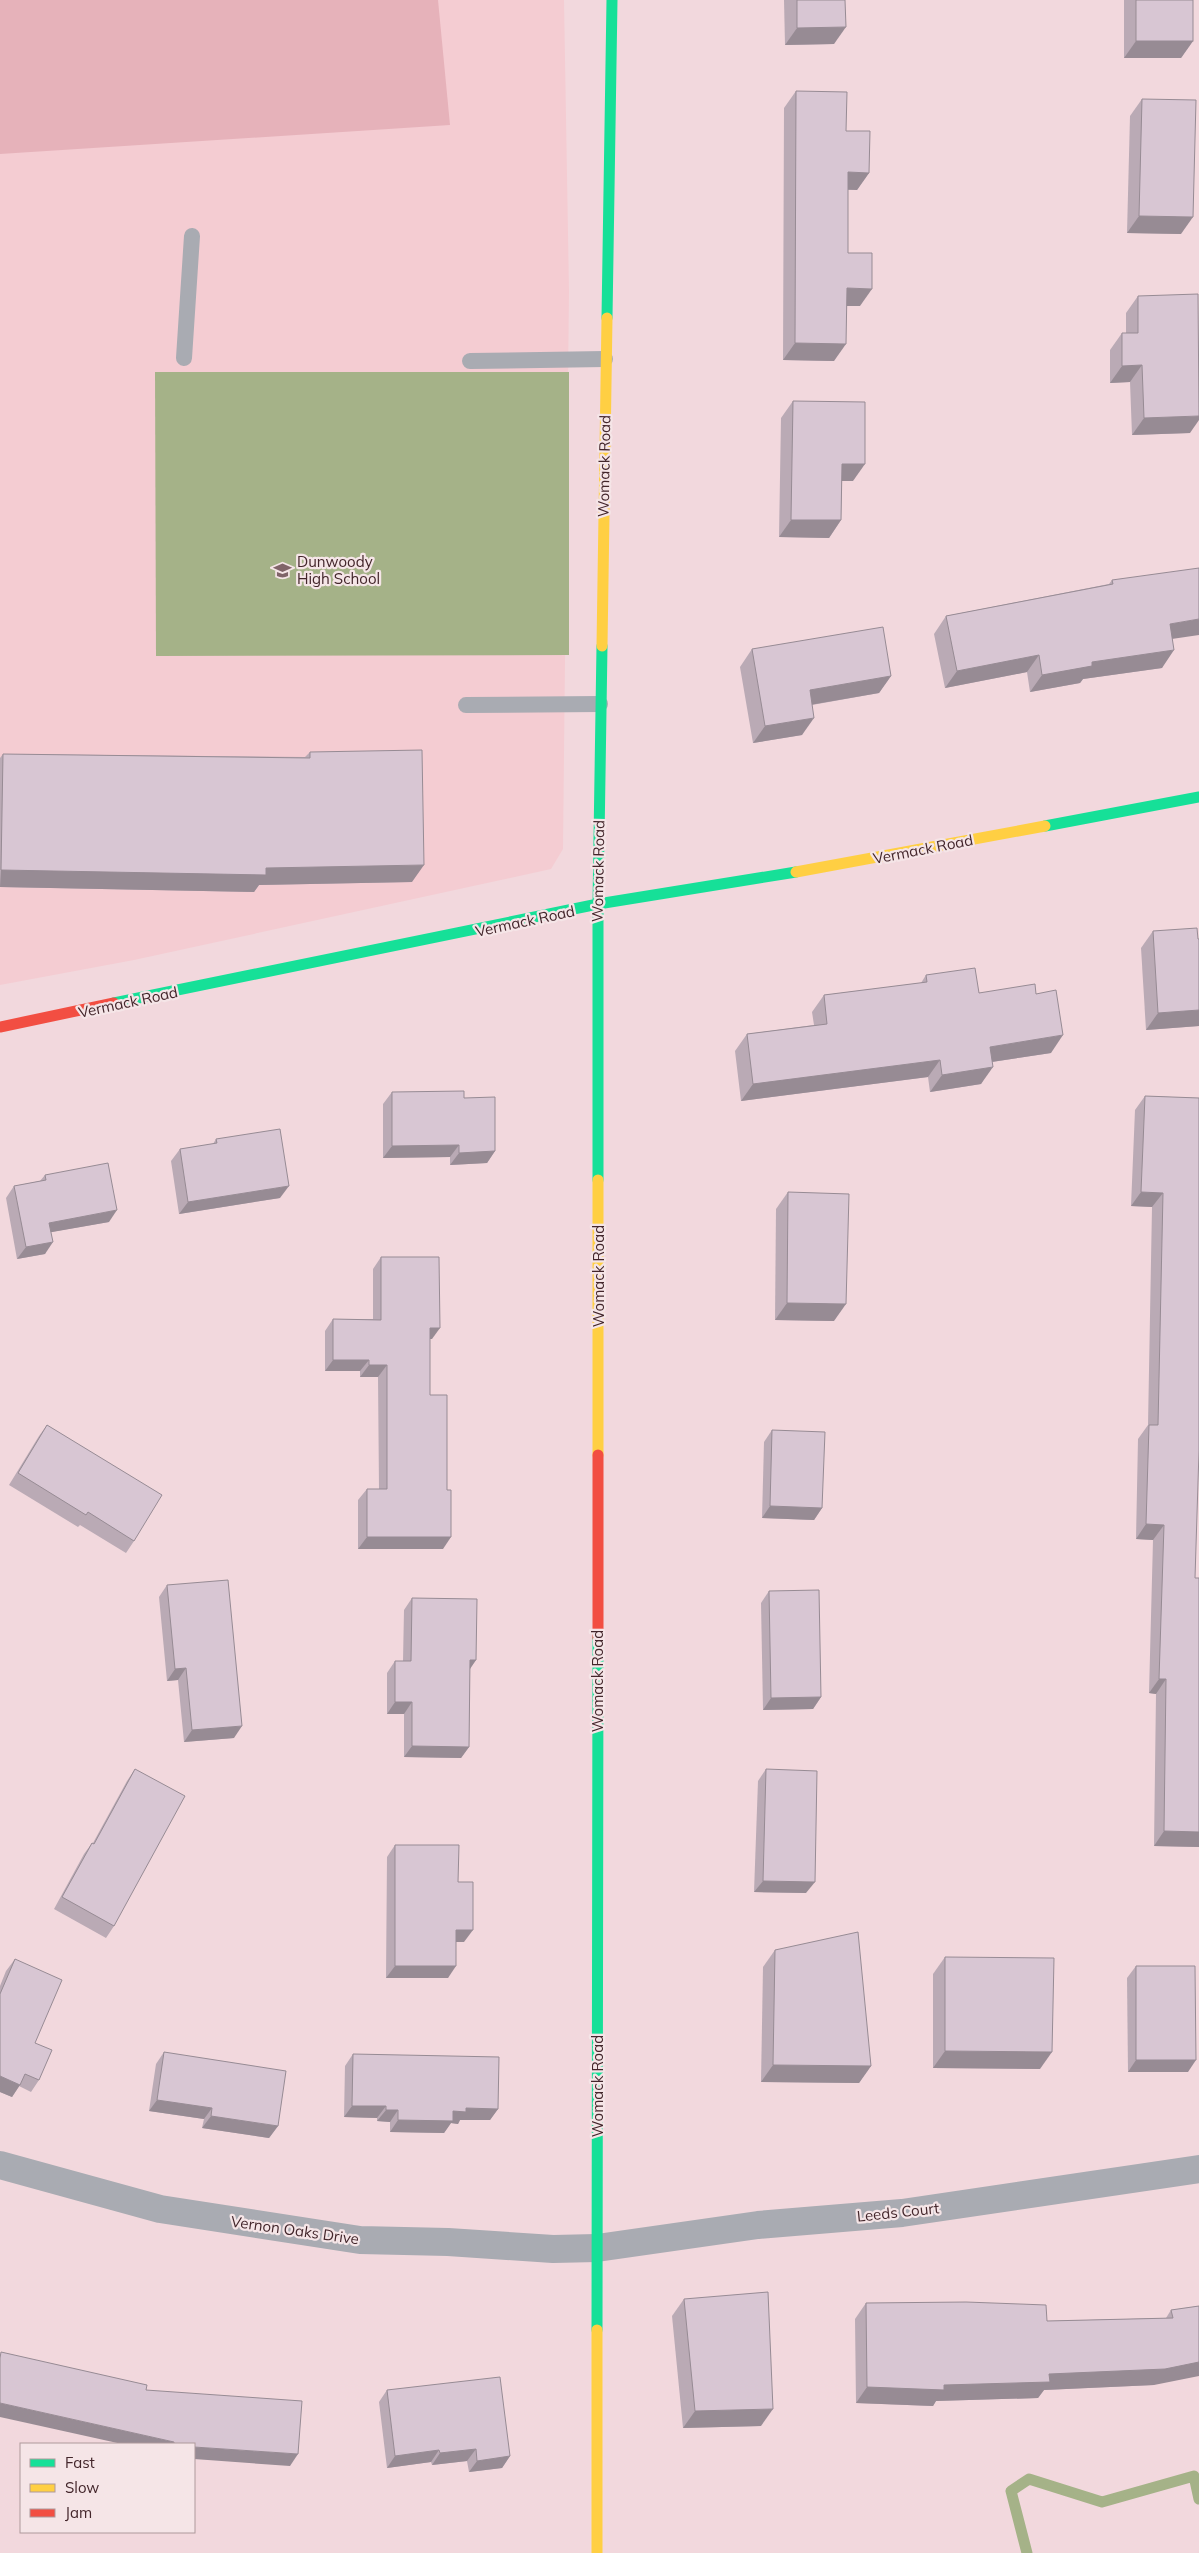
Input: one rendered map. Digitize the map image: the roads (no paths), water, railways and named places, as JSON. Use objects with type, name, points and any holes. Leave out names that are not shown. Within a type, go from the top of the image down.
[{"type":"street","name":"Womack Road","points":[[597,2553],[598,904],[612,0]]},
{"type":"street","name":"Vermack Road","points":[[0,1027],[598,904],[840,865],[1199,797]]},
{"type":"street","name":"Vernon Oaks Drive","points":[[0,2165],[160,2209],[360,2240],[448,2242],[553,2249],[597,2248]]},
{"type":"street","name":"Leeds Court","points":[[597,2248],[758,2225],[902,2213],[1199,2169]]},
{"type":"lane","points":[[184,358],[192,236]]},
{"type":"lane","points":[[470,361],[605,359]]},
{"type":"lane","points":[[466,705],[600,704]]},
{"type":"waterway","points":[[1027,2553],[1011,2491],[1029,2479],[1102,2502],[1194,2476],[1199,2499]]},
{"type":"place","name":"Dunwoody High School","points":[[283,570]]}]
